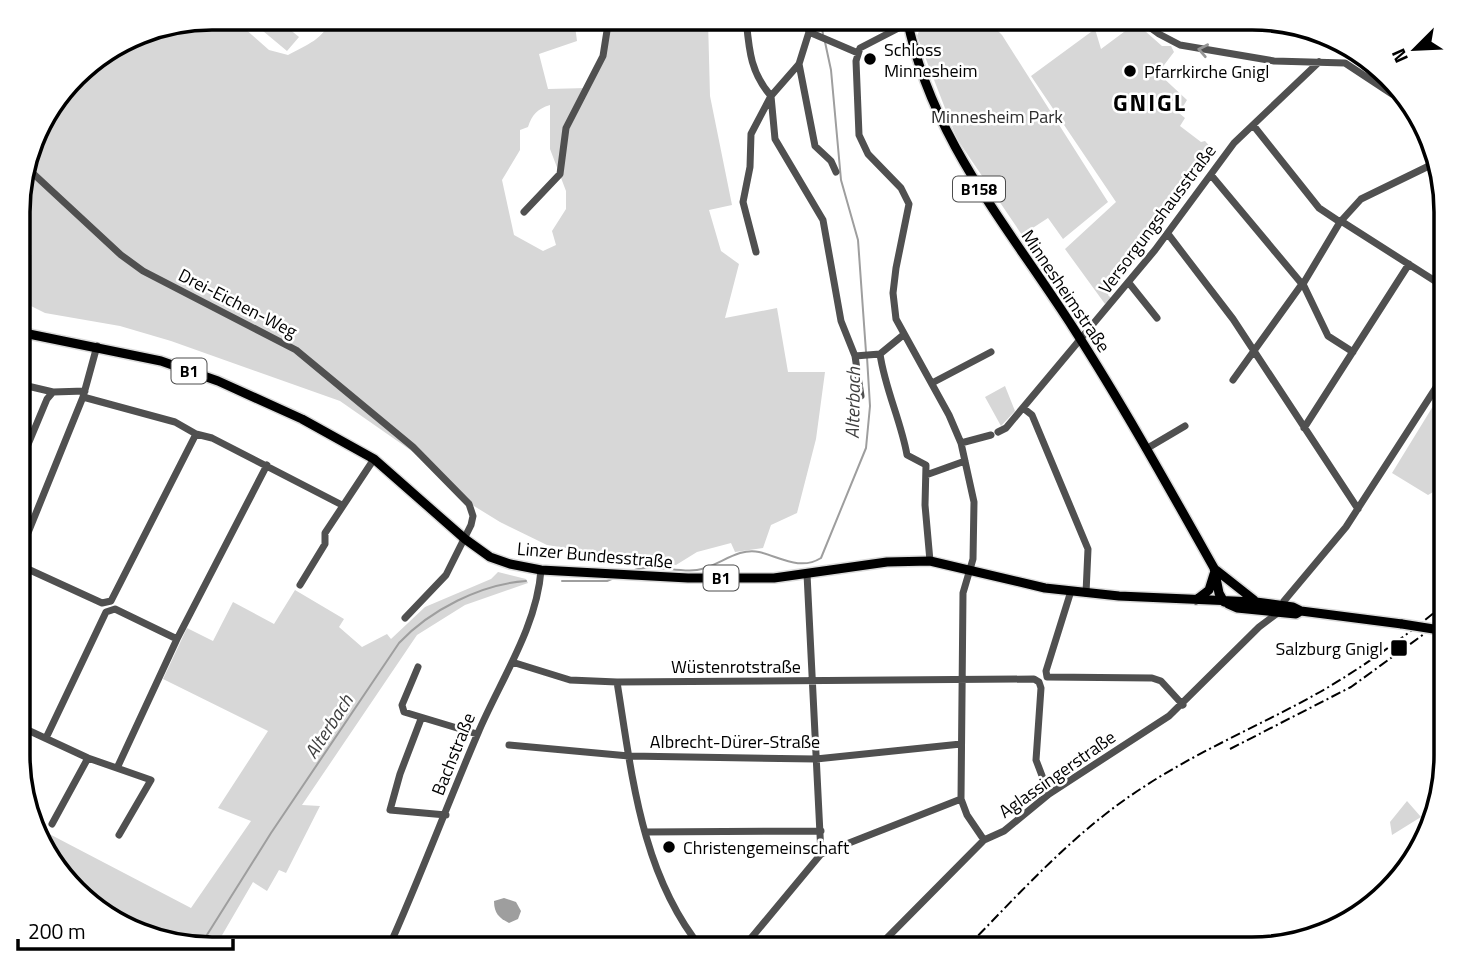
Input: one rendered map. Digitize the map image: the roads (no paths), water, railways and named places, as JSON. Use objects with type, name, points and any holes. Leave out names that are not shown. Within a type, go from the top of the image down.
[{"type":"main road","name":"Minnesheimstraße","points":[[910,30],[925,81],[957,154],[1081,340],[1214,568],[1258,606]]},
{"type":"main road","name":"Linzer Bundesstraße","points":[[30,334],[161,361],[218,382],[302,419],[373,460],[465,539],[500,561],[541,570],[744,578],[807,575],[887,562],[930,561],[970,568],[1013,583],[1071,592],[1196,600],[1224,603],[1237,608],[1258,606],[1434,629]]},
{"type":"main road","name":"Minnesheimstraße","points":[[1214,568],[1224,603]]},
{"type":"main road","points":[[1196,600],[1209,590],[1214,568]]},
{"type":"main road","points":[[1224,603],[1232,586]]},
{"type":"street","points":[[524,212],[560,174],[566,128],[603,56],[607,30]]},
{"type":"street","points":[[747,30],[750,61],[757,81],[771,96],[775,139],[816,203],[823,220],[841,321],[863,356],[862,396]]},
{"type":"street","points":[[889,30],[873,39],[858,53],[856,121],[868,154],[901,188],[909,204],[893,293],[895,319],[902,336],[932,383],[961,443],[974,502],[970,568],[964,593],[961,799],[967,815],[984,840]]},
{"type":"street","points":[[1153,30],[1162,37],[1187,46],[1275,61],[1345,63],[1389,92]]},
{"type":"street","points":[[756,252],[743,202],[750,167],[751,134],[771,96],[799,64],[809,32],[858,53]]},
{"type":"street","name":"Versorgungshausstraße","points":[[961,443],[1006,428],[1129,283],[1234,143],[1319,62]]},
{"type":"street","points":[[799,64],[815,146],[831,161],[836,172]]},
{"type":"street","points":[[1253,125],[1319,208],[1434,280]]},
{"type":"street","points":[[1353,352],[1328,336],[1304,284],[1341,222],[1361,199],[1428,166]]},
{"type":"street","name":"Drei-Eichen-Weg","points":[[34,174],[121,255],[143,271],[296,350],[413,447],[469,504],[473,516],[465,539],[446,575],[405,618]]},
{"type":"street","points":[[1210,176],[1302,284],[1233,380]]},
{"type":"street","points":[[1168,234],[1212,289],[1358,509]]},
{"type":"street","points":[[1304,428],[1409,264]]},
{"type":"street","points":[[1129,283],[1157,318]]},
{"type":"street","points":[[863,356],[880,354],[902,336]]},
{"type":"street","points":[[30,528],[84,394],[97,346]]},
{"type":"street","points":[[932,383],[991,352]]},
{"type":"street","points":[[880,354],[883,375],[904,434],[907,456],[926,465],[925,505],[930,561]]},
{"type":"street","points":[[30,387],[53,392],[84,394],[175,422],[267,464],[342,505]]},
{"type":"street","name":"Aglassingerstraße","points":[[888,937],[984,840],[1004,831],[1049,794],[1183,705],[1259,627],[1282,609],[1284,601],[1333,545],[1434,391]]},
{"type":"street","points":[[30,440],[47,399],[53,392]]},
{"type":"street","points":[[1023,408],[1032,415],[1088,549],[1086,593]]},
{"type":"street","points":[[1146,449],[1185,426]]},
{"type":"street","points":[[30,570],[102,603],[111,601],[197,434]]},
{"type":"street","points":[[300,585],[325,544],[325,533],[373,460]]},
{"type":"street","points":[[926,475],[965,461]]},
{"type":"street","points":[[118,766],[177,639],[267,464]]},
{"type":"street","name":"Bachstraße","points":[[393,937],[446,815],[477,734],[512,662],[539,588],[541,570]]},
{"type":"street","points":[[807,575],[821,854]]},
{"type":"street","points":[[1071,592],[1046,671],[1047,677],[1152,678],[1161,681],[1183,705]]},
{"type":"street","points":[[1258,606],[1259,627]]},
{"type":"street","points":[[46,738],[106,611],[116,609],[177,639]]},
{"type":"street","name":"Wüstenrotstraße","points":[[512,662],[570,680],[617,682],[1034,679],[1041,688],[1036,760],[1049,794]]},
{"type":"street","points":[[418,667],[402,705],[404,712],[477,734]]},
{"type":"street","points":[[617,682],[645,832],[664,891],[680,922],[692,937]]},
{"type":"street","points":[[421,719],[400,774],[390,810],[446,815]]},
{"type":"street","points":[[30,731],[88,758],[118,766],[151,780],[119,835]]},
{"type":"street","name":"Albrecht-Dürer-Straße","points":[[509,745],[629,756],[816,759],[961,744]]},
{"type":"street","points":[[52,824],[88,758]]},
{"type":"street","points":[[752,937],[821,854],[961,799]]},
{"type":"street","points":[[645,832],[821,831]]},
{"type":"waterway","name":"Alterbach","points":[[822,30],[823,34]]},
{"type":"waterway","name":"Alterbach","points":[[825,42],[831,70],[841,180],[858,240],[866,352]]},
{"type":"waterway","name":"Alterbach","points":[[632,571],[648,567],[697,570],[751,551],[798,563],[813,562],[821,558],[866,448],[870,406],[867,357]]},
{"type":"waterway","name":"Alterbach","points":[[562,581],[607,581],[614,578]]},
{"type":"waterway","name":"Alterbach","points":[[206,937],[271,833],[399,643],[426,620],[457,601],[492,587],[526,581]]},
{"type":"railway","points":[[977,937],[1071,843],[1117,805],[1185,762],[1337,682],[1434,613]]},
{"type":"railway","points":[[1230,749],[1351,687],[1434,627]]},
{"type":"place","name":"Schloss Minnesheim","points":[[870,59]]},
{"type":"place","name":"Pfarrkirche Gnigl","points":[[1130,71]]},
{"type":"place","name":"Salzburg Gnigl","points":[[1399,648]]},
{"type":"place","name":"Christengemeinschaft","points":[[669,847]]},
{"type":"district","name":"GNIGL","points":[[1150,102]]},
{"type":"park label","name":"Minnesheim Park","points":[[997,116]]}]
